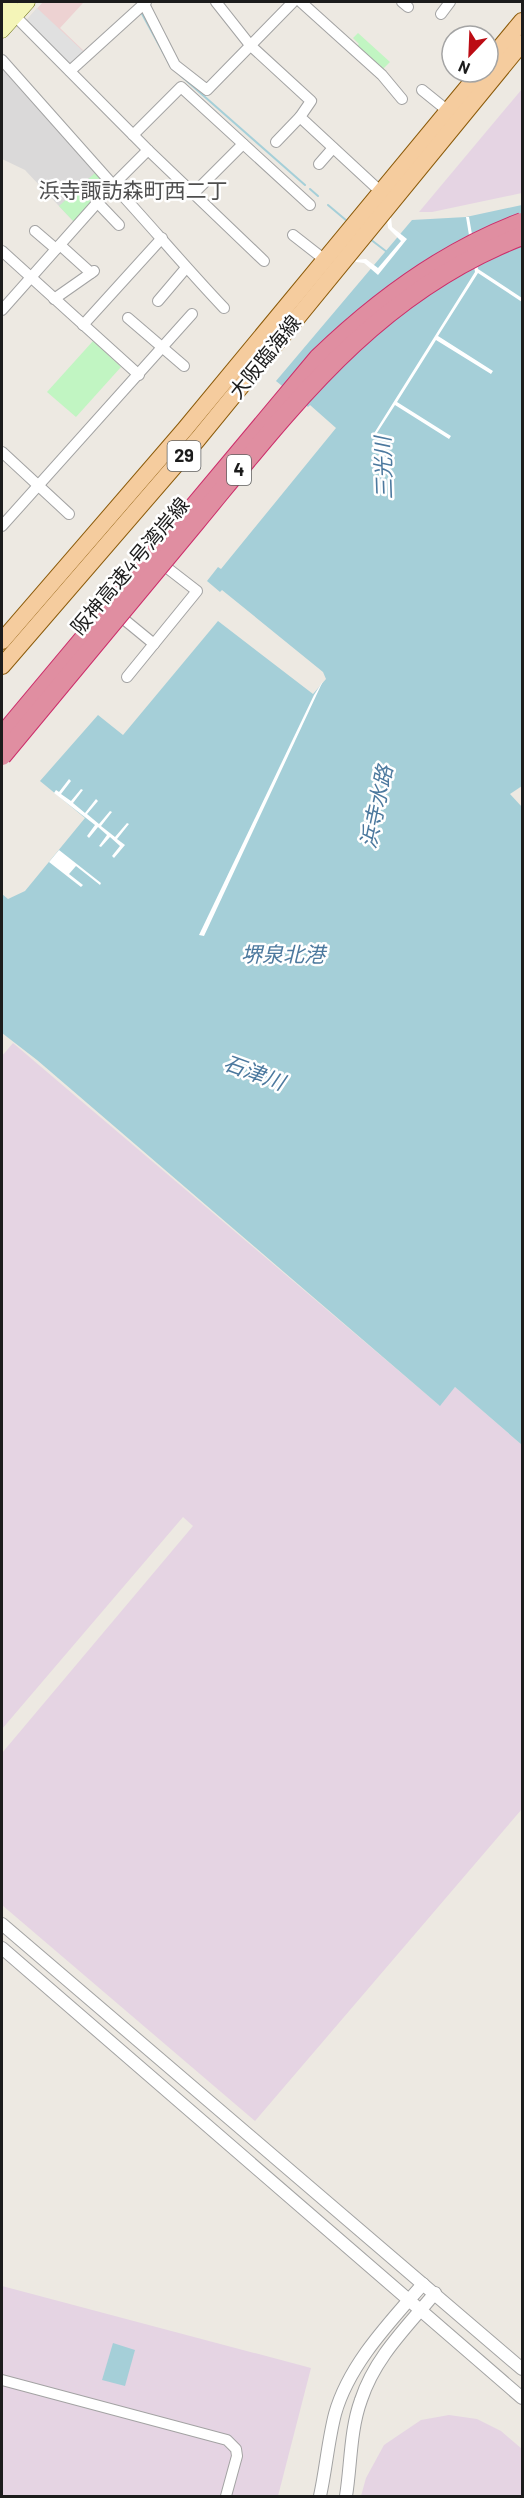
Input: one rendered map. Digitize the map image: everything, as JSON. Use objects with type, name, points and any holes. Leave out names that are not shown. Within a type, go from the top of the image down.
[{"type":"highway","name":"阪神高速4号湾岸線","points":[[2,736],[318,358],[348,329],[410,280],[477,241],[522,222]]},
{"type":"highway","name":"阪神高速4号湾岸線","points":[[2,756],[329,365],[359,337],[420,289],[485,253],[522,236]]},
{"type":"main road","points":[[2,31],[8,8],[28,2]]},
{"type":"main road","points":[[500,48],[522,21]]},
{"type":"main road","name":"大阪臨海線","points":[[2,666],[198,439],[360,230],[522,43]]},
{"type":"main road","name":"大阪臨海線","points":[[2,641],[185,429],[324,260],[360,230],[381,192],[470,84]]},
{"type":"street","points":[[216,2],[250,45],[311,101],[283,140]]},
{"type":"street","points":[[70,71],[145,3],[175,66],[207,90],[250,45],[301,2],[382,75],[402,99]]},
{"type":"street","points":[[8,8],[148,150],[264,261]]},
{"type":"street","points":[[2,60],[224,308]]},
{"type":"street","points":[[133,135],[182,87],[310,205]]},
{"type":"street","points":[[422,90],[448,111]]},
{"type":"street","points":[[300,117],[381,192]]},
{"type":"street","points":[[193,194],[243,144]]},
{"type":"street","points":[[319,164],[333,148]]},
{"type":"street","points":[[2,310],[96,201],[148,150]]},
{"type":"street","points":[[96,201],[119,225]]},
{"type":"street","points":[[35,231],[92,272],[54,299]]},
{"type":"street","points":[[293,235],[324,260]]},
{"type":"street","points":[[83,326],[162,238]]},
{"type":"street","points":[[2,251],[139,375]]},
{"type":"street","points":[[158,301],[186,268]]},
{"type":"street","points":[[2,526],[192,314]]},
{"type":"street","points":[[128,318],[184,366]]},
{"type":"street","points":[[2,452],[69,514]]},
{"type":"street","points":[[2,724],[146,551],[197,591],[127,677]]},
{"type":"street","points":[[102,603],[154,644]]},
{"type":"street","points":[[2,1924],[522,2369]]},
{"type":"street","points":[[2,1948],[522,2398]]},
{"type":"street","points":[[320,2496],[331,2433],[341,2396],[370,2348],[423,2283]]},
{"type":"street","points":[[346,2496],[360,2400],[388,2348],[435,2293]]},
{"type":"street","points":[[2,2380],[227,2440],[236,2449],[237,2456],[226,2496]]},
{"type":"shaded area","points":[[43,2],[83,3],[60,28],[86,53],[23,24]]},
{"type":"shaded area","points":[[37,8],[85,53],[71,67],[24,23]]},
{"type":"shaded area","points":[[2,62],[106,182],[75,223],[25,170],[2,159]]},
{"type":"shaded area","points":[[522,89],[522,193],[432,212],[419,212]]},
{"type":"shaded area","points":[[13,1043],[439,1405],[455,1387],[522,1445],[522,1809],[255,2121],[2,1905],[2,1753],[193,1526],[183,1517],[2,1729],[2,1056]]},
{"type":"shaded area","points":[[2,2286],[311,2368],[278,2496],[2,2496]]},
{"type":"shaded area","points":[[449,2415],[477,2419],[501,2431],[522,2449],[522,2496],[361,2496],[366,2478],[384,2445],[421,2420]]},
{"type":"green space","points":[[358,33],[390,62],[382,70],[356,47],[359,44],[353,38]]},
{"type":"green space","points":[[96,172],[106,182],[105,187],[75,223],[59,206]]},
{"type":"green space","points":[[93,341],[121,367],[76,417],[47,392]]},
{"type":"water","name":"堺泉北港","points":[[522,205],[522,786],[510,794],[522,807],[522,1445],[455,1387],[440,1406],[37,1060],[2,1033],[2,894],[8,899],[25,891],[85,818],[40,781],[98,715],[123,735],[218,621],[313,694],[326,679],[323,672],[222,590],[220,592],[207,581],[218,567],[221,569],[336,428],[310,405],[308,407],[276,381],[412,220],[466,217]]},
{"type":"water","points":[[113,2343],[135,2350],[125,2386],[102,2380]]},
{"type":"pier","points":[[391,217],[392,227],[407,239],[378,275],[364,263],[354,260],[366,259],[378,268],[401,241],[388,228],[387,219]]},
{"type":"pier","points":[[466,217],[469,217],[478,269],[522,298],[522,302],[478,273],[438,336],[493,371],[491,374],[436,340],[397,402],[451,436],[449,439],[395,405],[375,436],[373,435],[475,272]]},
{"type":"pier","points":[[323,681],[204,936],[199,935],[314,695]]},
{"type":"pier","points":[[69,779],[71,781],[61,794],[71,801],[81,789],[83,790],[73,803],[85,813],[96,799],[98,801],[87,814],[99,824],[110,811],[112,812],[101,826],[115,837],[127,823],[129,824],[117,839],[125,845],[114,858],[112,856],[120,846],[110,837],[101,847],[99,846],[107,835],[98,827],[89,838],[87,836],[95,825],[54,793],[56,790],[59,792]]},
{"type":"pier","points":[[59,850],[101,883],[100,885],[76,866],[69,874],[83,885],[81,887],[49,862]]},
{"type":"waterway","name":"三光川","points":[[141,12],[171,67]]},
{"type":"waterway","name":"三光川","points":[[180,75],[305,185]]},
{"type":"waterway","name":"三光川","points":[[310,189],[318,196]]},
{"type":"waterway","name":"三光川","points":[[328,205],[347,221]]},
{"type":"waterway","name":"三光川","points":[[370,239],[387,252]]},
{"type":"district","name":"浜寺諏訪森町西二丁","points":[[133,191]]},
{"type":"water label","name":"浜寺水路","points":[[377,807]]},
{"type":"water label","name":"石津川","points":[[254,1073]]}]
